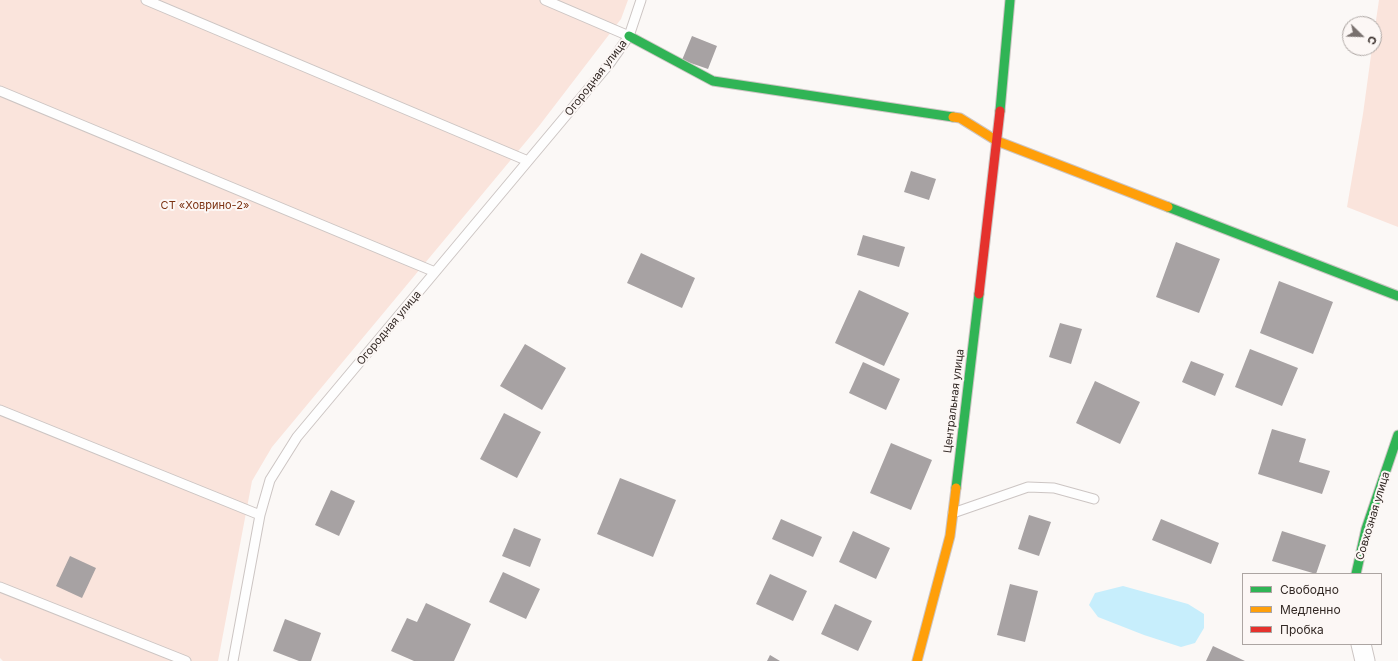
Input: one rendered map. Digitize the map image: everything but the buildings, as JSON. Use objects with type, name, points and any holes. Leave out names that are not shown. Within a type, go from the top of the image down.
[{"type":"street","name":"Центральная улица","points":[[917,661],[950,536],[997,141],[1010,0]]},
{"type":"street","points":[[629,36],[714,80],[960,118],[997,141],[1398,296]]},
{"type":"street","name":"Совхозная улица","points":[[1356,573],[1366,529],[1398,435]]},
{"type":"street","points":[[1361,645],[1365,661]]},
{"type":"lane","points":[[146,0],[528,161]]},
{"type":"lane","points":[[545,0],[629,36]]},
{"type":"lane","name":"Огородная улица","points":[[233,661],[260,515],[270,480],[297,437],[610,63],[629,36],[641,0]]},
{"type":"lane","points":[[0,91],[435,272]]},
{"type":"lane","points":[[0,410],[260,515]]},
{"type":"lane","points":[[953,513],[1028,487],[1054,488],[1094,500]]},
{"type":"lane","points":[[0,586],[186,661]]},
{"type":"green space","name":"СТ «Ховрино-2»","points":[[0,0],[628,0],[621,19],[539,126],[272,447],[252,481],[218,661],[3,661],[0,658]]},
{"type":"green space","points":[[1379,0],[1398,0],[1398,227],[1347,207],[1363,114],[1371,56],[1382,56],[1382,16],[1377,16]]},
{"type":"water","points":[[1123,586],[1188,604],[1204,614],[1204,628],[1195,643],[1181,647],[1144,635],[1098,617],[1089,605],[1095,593]]},
{"type":"traffic: fast","points":[[1000,111],[1010,0]]},
{"type":"traffic: fast","points":[[629,36],[713,81],[953,117]]},
{"type":"traffic: fast","points":[[1168,207],[1398,296]]},
{"type":"traffic: fast","points":[[956,488],[979,294]]},
{"type":"traffic: fast","points":[[1356,573],[1366,529],[1398,435]]},
{"type":"traffic: slow","points":[[953,117],[960,118],[997,141],[1168,207]]},
{"type":"traffic: slow","points":[[917,661],[950,536],[956,488]]},
{"type":"traffic: jam","points":[[979,294],[1000,111]]}]
